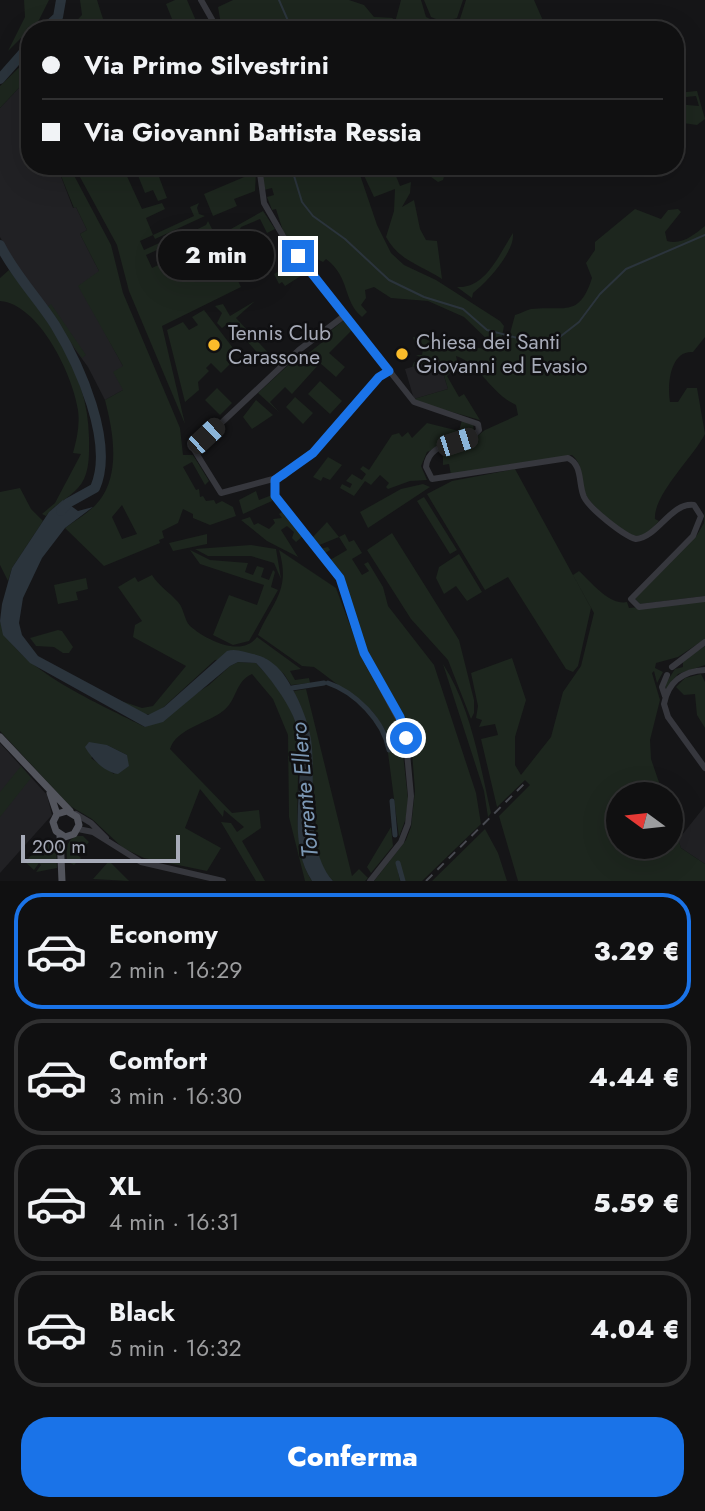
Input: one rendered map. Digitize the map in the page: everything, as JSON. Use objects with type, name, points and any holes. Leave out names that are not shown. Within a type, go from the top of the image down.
[{"type":"main road","points":[[0,737],[79,821],[78,830],[64,836]]},
{"type":"main road","points":[[50,793],[57,814],[53,825],[64,836]]},
{"type":"main road","points":[[57,814],[72,812]]},
{"type":"main road","points":[[62,881],[64,836]]},
{"type":"street","points":[[201,0],[213,21]]},
{"type":"street","points":[[259,175],[260,187],[268,212],[286,241],[414,402],[474,421],[479,427],[474,436],[439,447],[430,454],[426,467],[434,480],[568,457],[576,464],[587,501],[633,539],[648,536],[685,505],[695,506],[701,516],[696,532],[631,599],[639,607],[705,598]]},
{"type":"street","points":[[344,316],[299,350],[198,446],[221,493],[280,478],[313,453],[379,377],[389,371]]},
{"type":"street","points":[[280,478],[277,499],[344,587],[364,653],[400,717],[406,738],[411,810],[404,836],[370,881]]},
{"type":"street","points":[[672,667],[705,642]]},
{"type":"street","points":[[666,696],[675,681],[701,670]]},
{"type":"street","points":[[667,675],[662,689],[666,696],[666,713],[705,768]]},
{"type":"street","points":[[72,812],[93,824],[117,849]]},
{"type":"street","points":[[78,830],[95,834],[141,862],[223,881]]},
{"type":"shaded area","points":[[24,0],[49,0],[38,21],[23,21]]},
{"type":"shaded area","points":[[80,0],[97,0],[103,21],[76,21],[82,15]]},
{"type":"shaded area","points":[[175,0],[187,0],[196,21],[168,21],[172,19],[166,4]]},
{"type":"shaded area","points":[[233,0],[349,0],[364,5],[374,17],[393,18],[392,21],[220,21],[218,7]]},
{"type":"shaded area","points":[[401,0],[421,0],[426,17],[434,21],[395,21]]},
{"type":"shaded area","points":[[424,0],[463,0],[457,18],[441,21],[431,17]]},
{"type":"shaded area","points":[[466,0],[534,0],[543,21],[455,21],[460,19]]},
{"type":"shaded area","points":[[21,25],[21,38],[8,51]]},
{"type":"shaded area","points":[[21,66],[21,86],[0,108],[0,86]]},
{"type":"shaded area","points":[[21,86],[21,175],[60,175],[73,208],[76,207],[87,230],[80,234],[99,271],[106,335],[123,366],[123,390],[105,400],[88,367],[32,291],[0,237],[0,108]]},
{"type":"shaded area","points":[[697,91],[705,119],[697,125],[684,123],[684,105],[699,106],[696,96],[684,97],[684,92]]},
{"type":"shaded area","points":[[61,175],[74,175],[111,245],[123,293],[180,428],[183,455],[193,455],[209,481],[205,485],[192,462],[183,467],[196,490],[199,489],[200,497],[203,496],[206,501],[214,500],[216,504],[222,501],[233,507],[236,516],[210,525],[193,518],[193,514],[183,509],[178,523],[162,531],[164,538],[159,540],[160,543],[104,566],[65,528],[91,509],[106,490],[113,465],[113,452],[111,425],[105,400],[123,390],[113,372],[123,366],[78,286],[99,271],[80,234],[87,230],[76,207],[74,208]],"holes":[[[122,505],[137,534],[122,539],[112,517]]]},
{"type":"shaded area","points":[[79,175],[126,175],[142,209],[162,203],[165,209],[146,218],[153,235],[140,241],[144,250],[168,239],[170,244],[146,255],[152,268],[181,254],[175,240],[206,225],[208,221],[241,287],[162,326],[185,424],[129,291],[117,245]]},
{"type":"shaded area","points":[[138,175],[158,175],[167,198],[158,201],[153,190],[145,193]]},
{"type":"shaded area","points":[[249,175],[256,175],[255,191],[234,199],[237,206],[213,216],[204,194]]},
{"type":"shaded area","points":[[263,175],[360,175],[377,225],[391,253],[404,265],[436,280],[500,321],[504,326],[501,342],[494,346],[464,317],[428,301],[391,298],[374,287],[365,290],[366,298],[361,305],[367,312],[362,317],[351,303],[334,266],[326,259],[323,262],[313,257],[306,262],[283,231],[276,209],[272,210],[267,197],[274,195],[272,188],[264,190]]},
{"type":"shaded area","points":[[364,175],[396,175],[400,186],[411,182],[410,193],[402,207],[414,200],[420,229],[426,240],[437,241],[442,279],[397,252],[386,237],[394,211],[395,189],[374,197]]},
{"type":"shaded area","points":[[428,175],[444,175],[443,180],[438,182]]},
{"type":"shaded area","points":[[199,203],[199,214],[205,216],[155,239],[153,235],[194,216],[190,207]]},
{"type":"shaded area","points":[[635,209],[661,219],[668,210],[678,209],[681,212],[665,232],[667,241],[683,240],[705,226],[705,337],[693,352],[685,353],[675,362],[669,387],[670,402],[678,402],[687,388],[697,388],[705,434],[660,499],[655,519],[659,521],[641,536],[632,535],[617,526],[589,500],[584,490],[579,464],[572,455],[451,475],[449,464],[443,465],[443,456],[439,450],[472,440],[485,430],[518,415],[516,405],[499,394],[472,365],[456,356],[458,365],[447,376],[459,397],[464,394],[480,420],[417,402],[414,399],[448,389],[439,359],[412,367],[414,362],[421,362],[422,358],[416,355],[422,355],[423,349],[416,347],[413,337],[497,351],[508,341],[515,315],[531,309],[576,305],[582,300],[592,278],[586,263],[595,250],[595,242]]},
{"type":"shaded area","points":[[263,211],[275,229],[267,233],[260,219],[241,227],[238,233],[243,244],[230,250],[222,234]]},
{"type":"shaded area","points":[[513,233],[510,249],[505,257],[473,293],[472,298],[457,287],[467,286],[484,276]]},
{"type":"shaded area","points":[[298,260],[307,272],[285,286],[282,282],[279,284],[274,274]]},
{"type":"shaded area","points":[[9,270],[38,308],[74,368],[87,413],[89,453],[84,479],[77,490],[46,516],[42,514],[55,503],[81,454],[73,453],[78,432],[78,410],[69,379],[52,344],[28,314],[14,305],[0,301],[0,278]]},
{"type":"shaded area","points":[[255,301],[236,318],[275,360],[269,366],[230,322],[222,328],[217,323],[222,313],[215,306],[223,304],[230,316]]},
{"type":"shaded area","points":[[51,304],[86,355],[82,358],[46,308]]},
{"type":"shaded area","points":[[204,310],[236,352],[226,360],[230,364],[221,373],[211,363],[206,368],[209,371],[198,382],[199,390],[185,402],[167,330],[183,322],[189,330],[198,325],[192,317]]},
{"type":"shaded area","points":[[344,320],[352,330],[329,353],[345,367],[336,377],[320,363],[292,394],[285,387],[270,402],[279,412],[258,393],[297,357],[300,360],[325,340],[323,337]]},
{"type":"shaded area","points":[[439,359],[448,389],[414,399],[405,369]]},
{"type":"shaded area","points":[[320,381],[342,401],[330,414],[308,394]]},
{"type":"shaded area","points":[[217,388],[232,403],[220,415],[205,400]]},
{"type":"shaded area","points":[[295,397],[313,413],[303,424],[286,407]]},
{"type":"shaded area","points":[[256,400],[273,415],[252,429],[243,417]]},
{"type":"shaded area","points":[[462,420],[473,424],[474,431],[427,452],[421,466],[427,480],[410,481],[388,489],[386,487],[389,483],[380,475],[371,485],[365,481],[354,496],[340,488],[342,484],[350,488],[352,484],[346,481],[352,474],[362,480],[366,474],[360,469],[363,466],[369,470],[392,435],[399,433],[402,437],[408,432],[412,438],[427,423],[459,431]]},
{"type":"shaded area","points":[[328,457],[342,465],[330,480],[323,477],[321,481],[313,477]]},
{"type":"shaded area","points":[[515,469],[591,608],[578,666],[573,672],[566,669],[508,577],[485,590],[427,494],[452,481]]},
{"type":"shaded area","points":[[423,484],[430,487],[368,528],[360,512],[401,489]]},
{"type":"shaded area","points":[[20,488],[31,509],[43,521],[12,568],[8,581],[0,565],[0,492]]},
{"type":"shaded area","points":[[256,491],[259,500],[272,495],[272,501],[243,514],[239,500]]},
{"type":"shaded area","points":[[424,497],[457,550],[450,554],[417,501]]},
{"type":"shaded area","points":[[705,507],[705,596],[640,604],[634,598],[636,595],[697,535],[704,523]]},
{"type":"shaded area","points":[[282,512],[303,536],[296,542],[292,538],[294,532],[287,526],[281,530],[298,557],[267,541],[241,520],[250,517],[254,525],[258,523],[269,529],[275,523],[273,519],[282,518],[279,514]]},
{"type":"shaded area","points":[[327,522],[339,537],[317,546],[311,539]]},
{"type":"shaded area","points":[[392,533],[459,640],[474,700],[471,719],[448,660],[411,619],[367,550]]},
{"type":"shaded area","points":[[207,534],[207,544],[173,551],[169,543]]},
{"type":"shaded area","points":[[345,534],[349,542],[354,540],[362,553],[352,559],[362,575],[369,571],[364,564],[368,562],[383,587],[388,606],[434,665],[476,793],[481,824],[422,881],[405,881],[399,861],[396,862],[400,881],[374,881],[406,840],[411,827],[415,791],[411,739],[401,711],[369,656],[348,593],[319,549],[328,547],[330,550],[325,553],[330,560],[347,550],[339,537]]},
{"type":"shaded area","points":[[251,545],[276,549],[281,579],[274,563],[251,556],[208,556],[195,549]]},
{"type":"shaded area","points":[[190,550],[210,560],[248,563],[245,572],[253,575],[257,566],[264,568],[261,577],[269,580],[273,570],[275,572],[271,587],[278,590],[249,641],[233,645],[213,635],[229,595],[257,605],[264,585],[200,564]]},
{"type":"shaded area","points":[[279,550],[336,588],[363,660],[400,727],[408,799],[406,818],[399,837],[385,730],[372,711],[314,667],[302,666],[258,635],[282,586]]},
{"type":"shaded area","points":[[459,554],[482,592],[467,601],[456,586],[444,594],[436,578],[439,567]]},
{"type":"shaded area","points":[[579,571],[608,597],[627,602],[629,608],[705,601],[705,639],[678,657],[656,663],[655,668],[663,672],[657,683],[654,671],[652,673],[660,700],[650,740],[651,759],[659,782],[606,782],[606,859],[683,859],[683,849],[705,864],[705,881],[518,881],[499,816],[530,785],[525,780],[497,807],[481,739],[498,735],[495,724],[479,727],[482,720],[476,718],[478,706],[471,673],[512,658],[526,700],[515,737],[515,765],[521,775],[551,737],[563,692],[581,666],[594,613],[573,575]]},
{"type":"shaded area","points":[[152,575],[178,602],[188,623],[197,631],[214,641],[233,646],[250,643],[257,637],[301,669],[290,671],[295,680],[309,678],[310,683],[291,685],[284,674],[265,658],[215,660],[156,714],[141,713],[122,703],[118,700],[142,708],[153,706],[186,666],[133,637],[135,625],[142,621],[118,587],[135,577],[138,582]]},
{"type":"shaded area","points":[[86,578],[88,589],[76,592],[78,600],[58,604],[54,585]]},
{"type":"shaded area","points":[[0,621],[8,638],[40,669],[84,696],[145,727],[209,685],[230,666],[238,662],[256,663],[284,698],[295,721],[298,739],[300,846],[304,865],[312,881],[305,881],[289,817],[288,735],[273,699],[252,674],[242,681],[228,707],[185,731],[173,742],[170,749],[232,813],[259,810],[261,828],[242,841],[265,881],[256,881],[221,822],[231,823],[237,832],[244,827],[224,810],[223,817],[200,789],[185,828],[221,848],[207,871],[144,858],[123,848],[92,819],[70,806],[0,731]],"holes":[[[107,745],[127,755],[114,774],[91,758]]]},
{"type":"shaded area","points":[[62,631],[73,647],[69,653],[63,653],[54,647],[36,646],[30,638]]},
{"type":"shaded area","points":[[705,646],[705,665],[678,674],[665,690],[666,683],[675,669],[683,667],[683,661]]},
{"type":"shaded area","points":[[443,664],[468,717],[491,813],[488,817],[484,791]]},
{"type":"shaded area","points":[[701,674],[705,682],[705,728],[697,715],[695,694],[684,695],[676,687],[685,678]]},
{"type":"shaded area","points":[[306,689],[352,876],[359,869],[368,878],[365,881],[333,881],[319,860],[314,793],[294,691]]},
{"type":"shaded area","points":[[0,743],[47,795],[52,815],[0,873]]},
{"type":"shaded area","points":[[21,766],[31,778],[0,817],[0,792]]},
{"type":"shaded area","points":[[705,806],[705,864],[683,849],[683,834]]},
{"type":"shaded area","points":[[391,827],[393,846],[371,873],[367,867]]},
{"type":"shaded area","points":[[485,829],[498,853],[507,881],[432,881]]},
{"type":"shaded area","points":[[76,836],[83,836],[89,842],[84,848],[79,844],[73,851],[81,858],[74,865],[67,861],[67,850],[68,844]]},
{"type":"shaded area","points":[[50,843],[56,849],[57,868],[36,872],[41,865],[39,863],[34,870],[25,862],[41,845]]},
{"type":"shaded area","points":[[109,861],[129,881],[93,879]]},
{"type":"water","points":[[63,500],[78,511],[93,507],[65,528],[42,558],[23,598],[19,623],[22,635],[38,656],[148,715],[164,707],[227,651],[243,651],[272,662],[289,682],[308,726],[312,756],[314,833],[324,867],[333,881],[312,881],[303,863],[298,821],[298,734],[286,702],[256,663],[238,662],[230,666],[163,722],[145,727],[30,663],[3,635],[0,621],[2,604],[12,568],[49,512]]},
{"type":"water","points":[[89,742],[107,745],[127,755],[129,766],[118,774],[108,771],[88,752],[85,747]]},
{"type":"waterway","name":"Torrente Ellero","points":[[54,21],[58,17],[61,0]]},
{"type":"waterway","points":[[279,0],[288,21]]},
{"type":"waterway","name":"Torrente Ellero","points":[[0,79],[21,55]]},
{"type":"waterway","points":[[294,175],[302,202],[313,216],[345,239],[389,280],[424,297],[463,309],[487,330],[536,342],[561,336],[579,322],[600,294],[626,269],[705,235]]},
{"type":"waterway","name":"Torrente Ellero","points":[[0,245],[55,325],[92,404],[101,449],[100,470],[95,488],[68,503],[61,511]]},
{"type":"waterway","points":[[292,688],[324,683]]},
{"type":"waterway","points":[[328,683],[348,693],[367,709],[381,729],[389,750]]},
{"type":"waterway","points":[[392,801],[395,835]]},
{"type":"waterway","points":[[398,863],[403,881]]},
{"type":"railway","points":[[426,881],[526,782]]},
{"type":"place","name":"Tennis Club Carassone","points":[[214,345]]},
{"type":"place","name":"Chiesa dei Santi Giovanni ed Evasio","points":[[402,354]]},
{"type":"route","points":[[298,256],[389,371],[379,377],[313,453],[275,480],[275,496],[340,578],[364,653],[374,676],[400,717],[406,738]]}]
